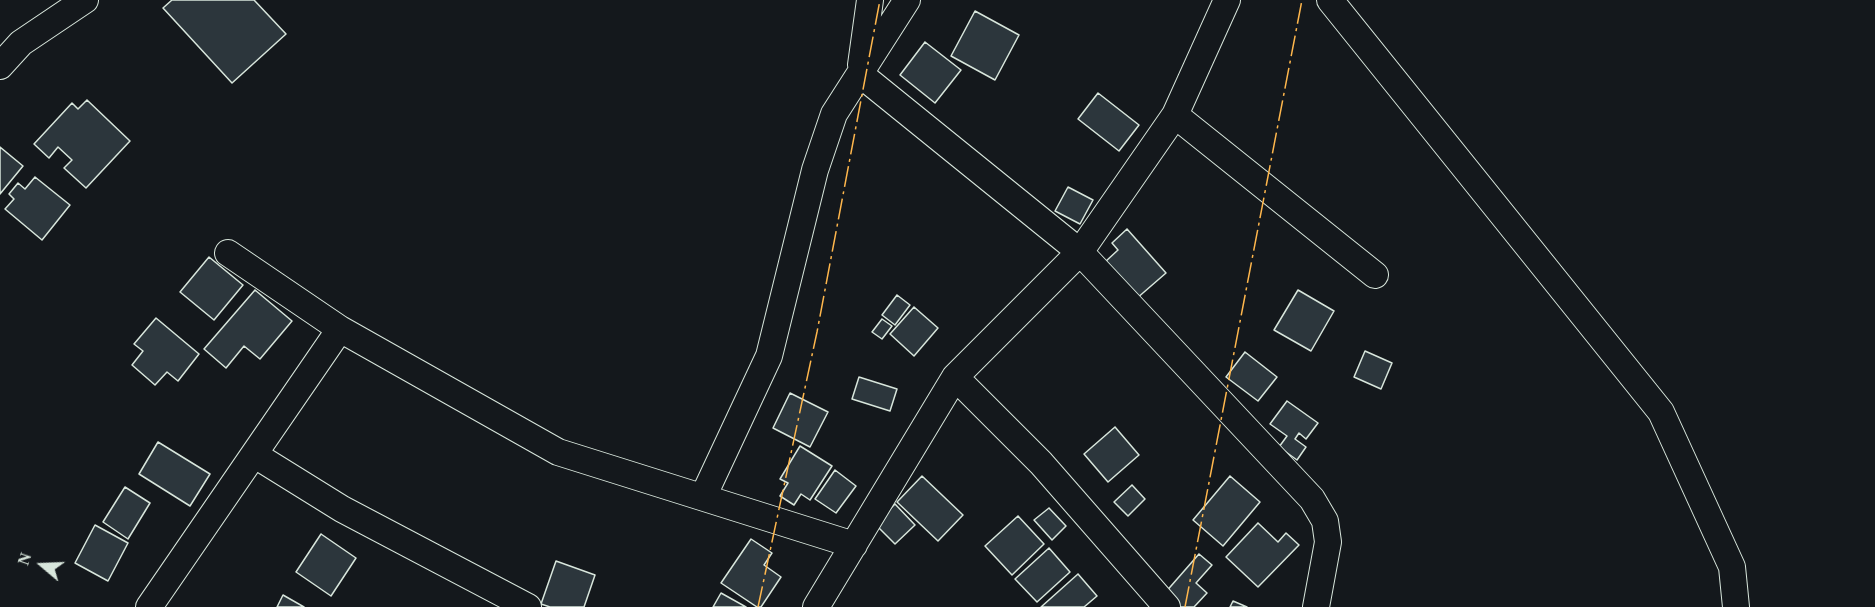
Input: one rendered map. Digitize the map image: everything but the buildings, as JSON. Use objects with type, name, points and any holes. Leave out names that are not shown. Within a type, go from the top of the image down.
[{"type":"street","points":[[0,66],[21,44],[85,0]]},
{"type":"street","points":[[860,74],[870,0]]},
{"type":"street","points":[[703,497],[769,356],[815,170],[834,114],[907,0]]},
{"type":"street","points":[[816,607],[955,377],[1080,252],[1174,115],[1227,0]]},
{"type":"street","points":[[1330,0],[1661,411],[1732,567],[1736,607]]},
{"type":"street","points":[[860,74],[1080,252],[1312,498],[1325,521],[1328,542],[1316,607]]},
{"type":"street","points":[[1174,115],[1375,275]]},
{"type":"street","points":[[228,253],[340,329],[558,452],[854,545]]},
{"type":"street","points":[[149,607],[340,329]]},
{"type":"street","points":[[955,377],[1041,463],[1167,607]]},
{"type":"street","points":[[255,455],[342,509],[528,607]]},
{"type":"power","points":[[758,607],[817,332],[880,0]]},
{"type":"power","points":[[1185,607],[1302,0]]}]
